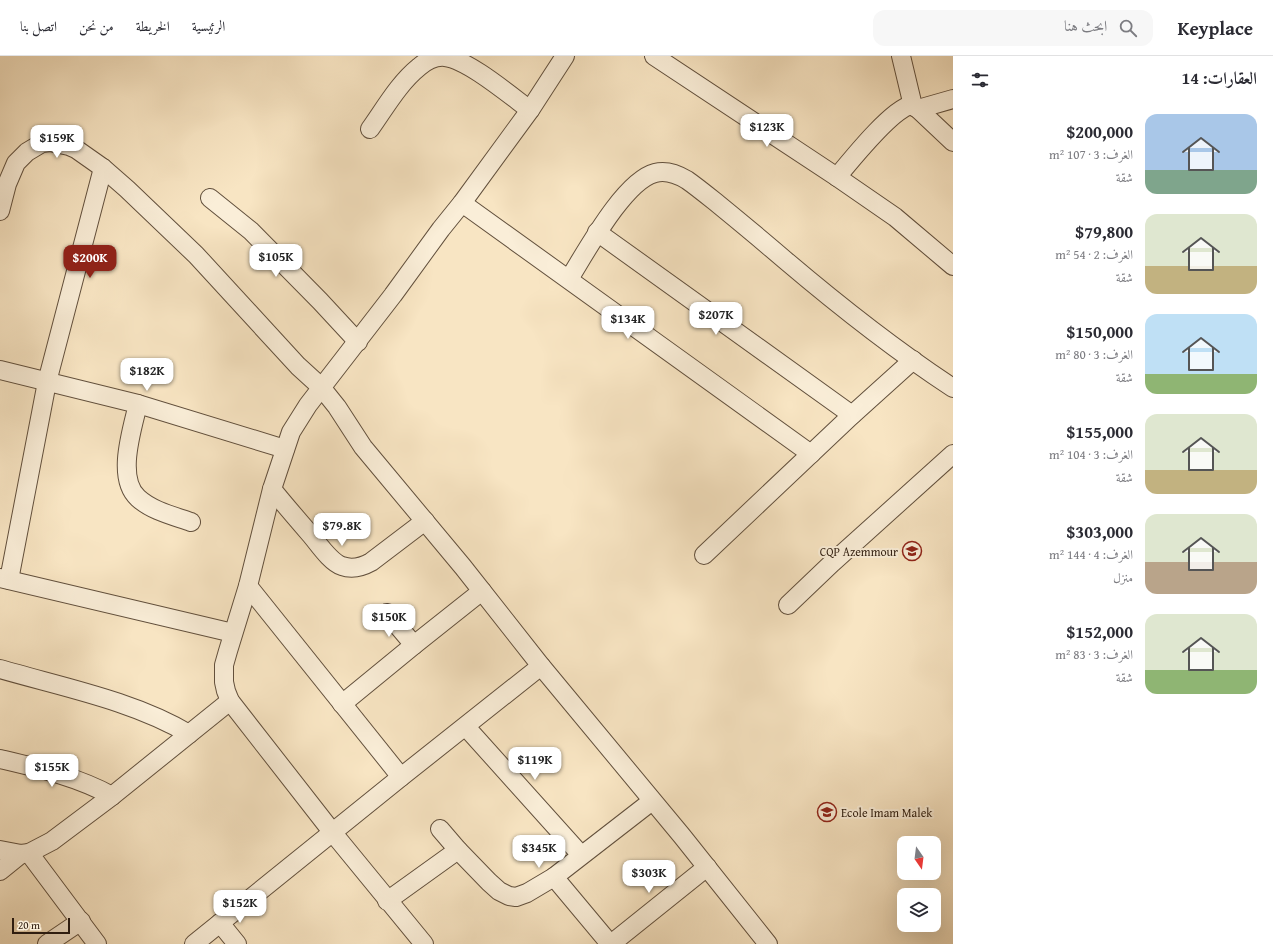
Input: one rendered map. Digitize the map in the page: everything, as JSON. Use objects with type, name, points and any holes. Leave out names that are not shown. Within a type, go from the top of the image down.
[{"type":"street","points":[[424,944],[333,833],[230,701],[224,686],[224,673],[228,651],[248,586],[272,489],[291,432],[298,419],[321,387],[358,342],[441,229],[462,203],[530,110],[565,56]]},
{"type":"street","points":[[654,56],[837,176],[895,217],[953,266]]},
{"type":"street","points":[[901,56],[915,107]]},
{"type":"street","points":[[370,129],[395,93],[420,66],[426,62],[445,57],[464,63],[530,110]]},
{"type":"street","points":[[915,107],[953,99]]},
{"type":"street","points":[[837,176],[889,119],[907,106],[912,105],[915,107],[953,142]]},
{"type":"street","points":[[0,211],[7,184],[16,163],[27,152],[42,143],[50,142],[69,146],[90,158],[103,168],[196,255],[298,366],[321,387],[338,407],[363,447],[482,591],[652,802],[707,866],[762,942]]},
{"type":"street","points":[[103,168],[48,382],[5,579],[233,633]]},
{"type":"street","points":[[569,279],[598,232],[620,201],[639,181],[657,173],[667,172],[687,180],[801,273],[913,360],[953,388]]},
{"type":"street","points":[[210,198],[251,231],[320,300],[358,342]]},
{"type":"street","points":[[462,203],[811,454]]},
{"type":"street","points":[[598,232],[852,415]]},
{"type":"street","points":[[704,555],[852,415],[913,360]]},
{"type":"street","points":[[0,370],[138,404],[285,449]]},
{"type":"street","points":[[138,404],[128,452],[126,470],[131,487],[138,498],[150,506],[191,522]]},
{"type":"street","points":[[788,605],[953,454]]},
{"type":"street","points":[[272,489],[323,550],[341,566],[349,568],[357,568],[371,562],[425,521]]},
{"type":"street","points":[[248,586],[401,777]]},
{"type":"street","points":[[342,704],[482,591]]},
{"type":"street","points":[[387,613],[414,645]]},
{"type":"street","points":[[194,944],[541,666]]},
{"type":"street","points":[[0,669],[135,709],[176,726],[189,734]]},
{"type":"street","points":[[0,871],[25,854],[39,849],[61,836],[230,701]]},
{"type":"street","points":[[466,727],[581,855]]},
{"type":"street","points":[[0,759],[77,781],[112,796]]},
{"type":"street","points":[[440,829],[458,850],[499,891],[509,896],[516,897],[527,893],[554,877],[652,802]]},
{"type":"street","points":[[0,850],[25,854],[81,922],[97,944]]},
{"type":"street","points":[[388,900],[458,850]]},
{"type":"street","points":[[554,877],[610,944],[707,866]]},
{"type":"street","points":[[47,944],[81,922]]},
{"type":"street","points":[[220,923],[237,944]]},
{"type":"place","name":"CQP Azemmour","points":[[912,551]]},
{"type":"place","name":"Ecole Imam Malek","points":[[827,812]]}]
